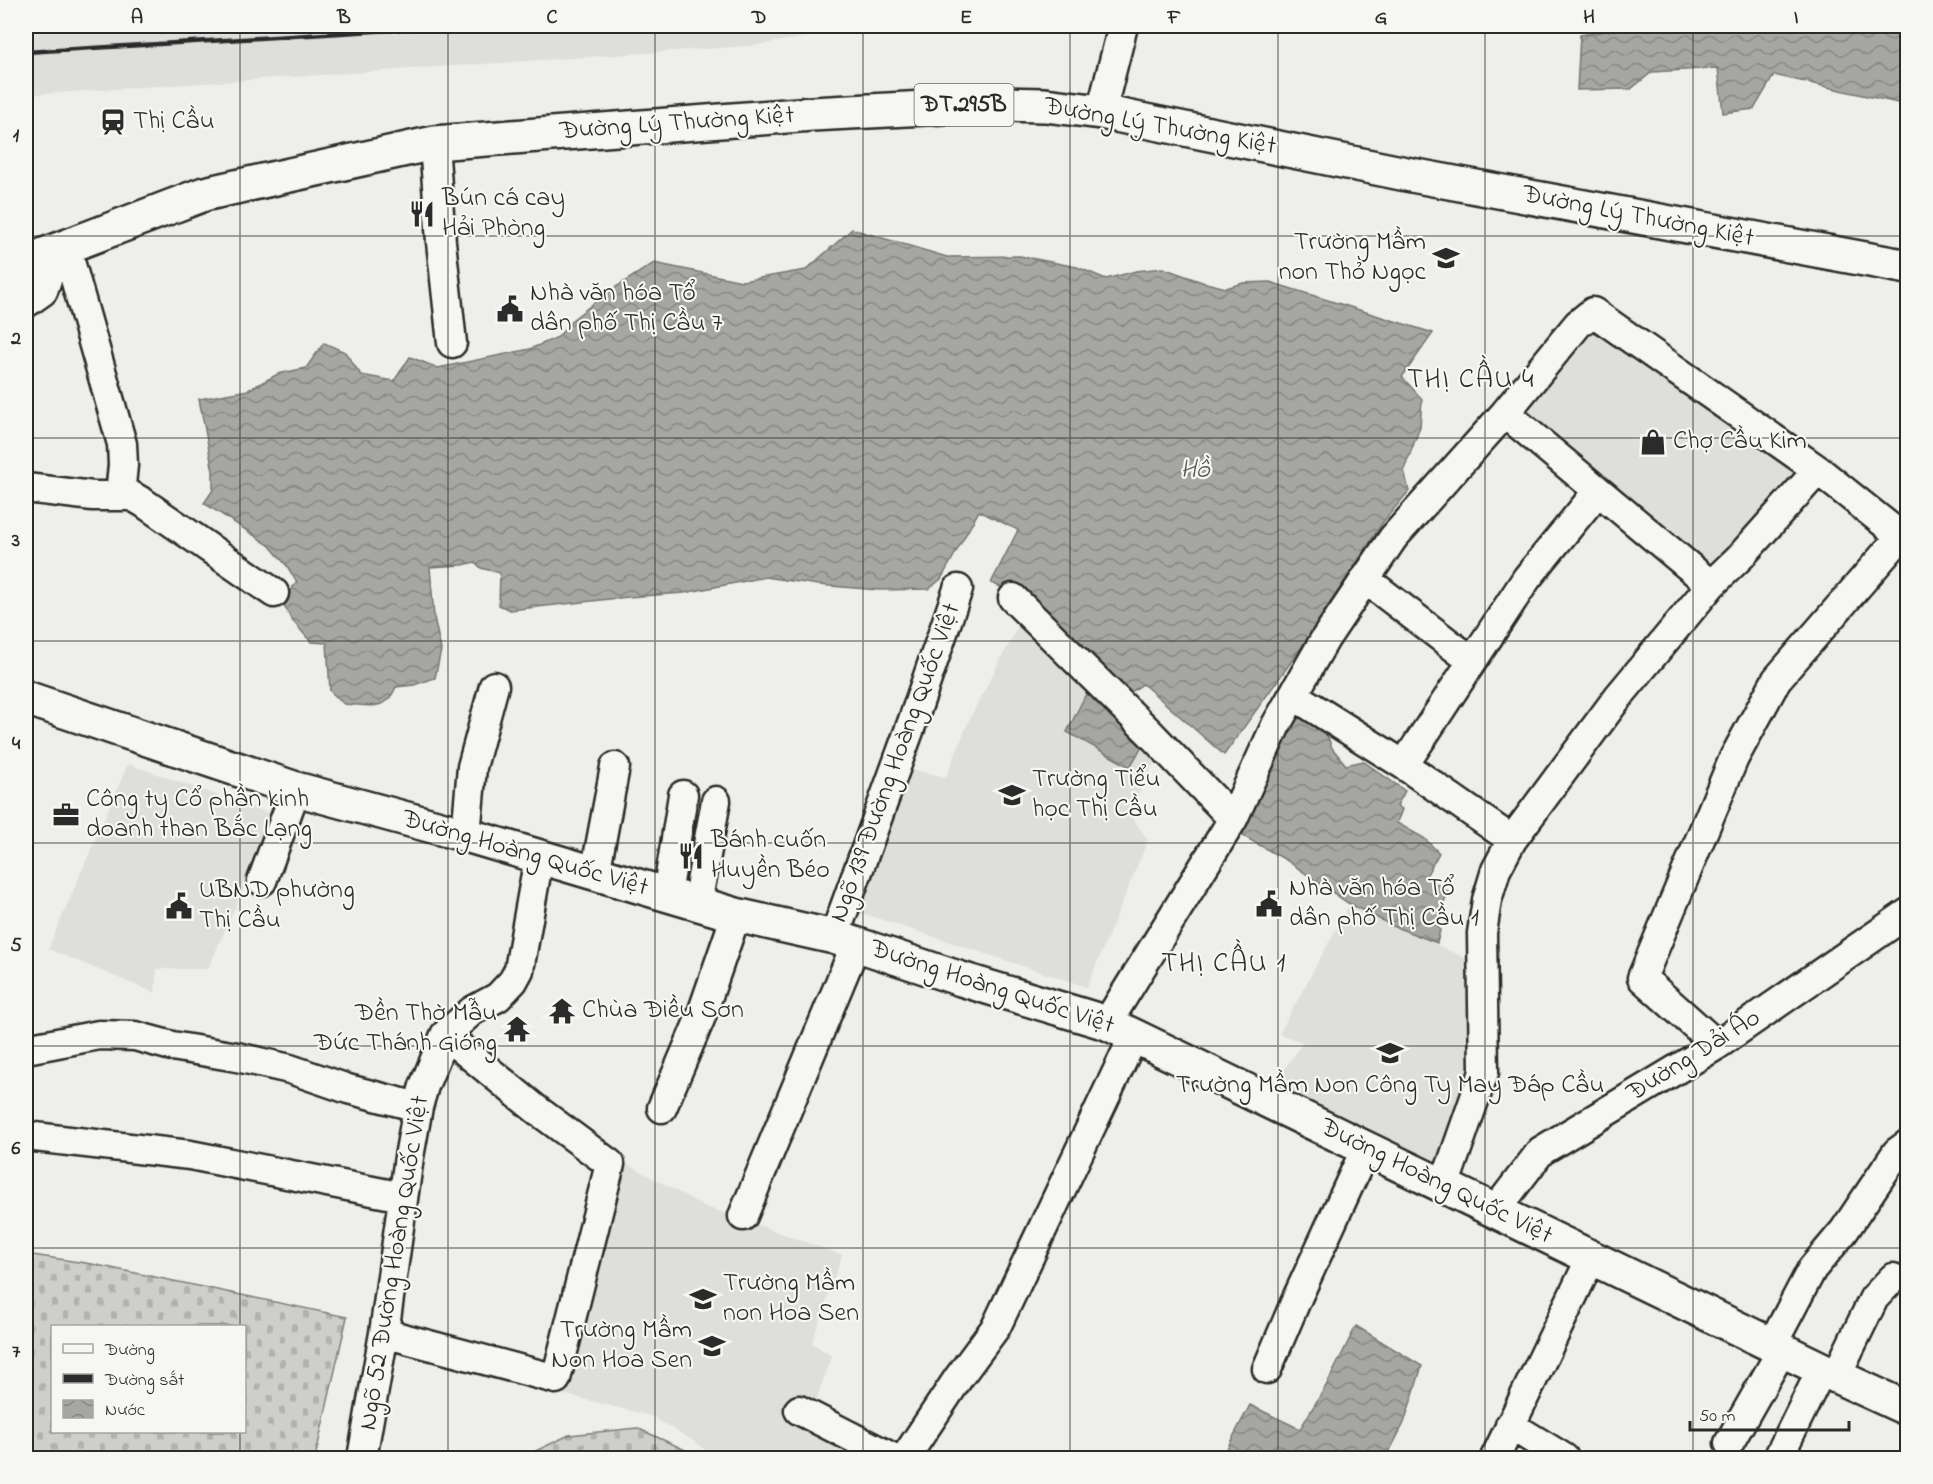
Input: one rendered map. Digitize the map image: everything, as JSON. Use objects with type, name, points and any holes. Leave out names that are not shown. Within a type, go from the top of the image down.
[{"type":"main road","name":"Đường Lý Thường Kiệt","points":[[26,262],[204,194],[434,142],[943,106],[1045,105],[1101,112],[1407,174],[1908,267]]},
{"type":"main road","name":"Đường Hoàng Quốc Việt","points":[[26,698],[296,789],[466,835],[736,915],[845,941],[1121,1029],[1777,1348],[1908,1409]]},
{"type":"street","points":[[1101,112],[1123,26]]},
{"type":"street","points":[[434,142],[441,242],[452,343]]},
{"type":"street","points":[[26,303],[43,291],[62,248]]},
{"type":"street","points":[[62,248],[122,444],[123,465],[120,495]]},
{"type":"street","points":[[905,1458],[959,1377],[996,1328],[1121,1029],[1233,819],[1276,725],[1325,639],[1393,538],[1505,413],[1578,324],[1593,312],[1818,470],[1904,539],[1777,679],[1734,758],[1642,978],[1717,1045]]},
{"type":"street","points":[[1505,413],[1711,585]]},
{"type":"street","points":[[1444,1186],[1484,1072],[1482,933],[1487,900],[1496,870],[1512,840],[1618,697],[1711,585],[1741,556],[1818,470]]},
{"type":"street","points":[[26,488],[93,495],[132,496],[144,502],[274,593]]},
{"type":"street","points":[[1404,765],[1527,578],[1598,491]]},
{"type":"street","points":[[1365,579],[1472,662]]},
{"type":"street","name":"Ngõ 139 Đường Hoàng Quốc Việt","points":[[743,1216],[845,941],[913,720],[958,589]]},
{"type":"street","points":[[1013,598],[1150,733],[1233,819]]},
{"type":"street","points":[[466,835],[472,766],[494,686]]},
{"type":"street","points":[[1293,695],[1404,765],[1512,840]]},
{"type":"street","points":[[595,874],[615,767]]},
{"type":"street","points":[[262,881],[296,789]]},
{"type":"street","points":[[682,900],[683,795]]},
{"type":"street","points":[[682,900],[716,801]]},
{"type":"street","name":"Ngõ 52 Đường Hoàng Quốc Việt","points":[[362,1458],[384,1333],[418,1107],[434,1058],[445,1035],[472,1011],[498,997],[513,981],[519,970],[539,857]]},
{"type":"street","name":"Đường Dải Áo","points":[[1495,1211],[1541,1151],[1717,1045],[1908,913]]},
{"type":"street","points":[[662,1108],[700,1019],[736,915]]},
{"type":"street","points":[[26,1049],[99,1035],[135,1036],[172,1047],[237,1057],[290,1069],[348,1089],[418,1107]]},
{"type":"street","points":[[384,1333],[556,1379],[610,1164],[537,1110],[445,1035]]},
{"type":"street","points":[[26,1136],[190,1155],[403,1197]]},
{"type":"street","points":[[1729,1443],[1777,1348],[1812,1269],[1844,1231],[1897,1152],[1908,1144]]},
{"type":"street","points":[[1267,1370],[1298,1296],[1366,1148]]},
{"type":"street","points":[[1495,1458],[1591,1258]]},
{"type":"street","points":[[1780,1454],[1874,1298],[1893,1278]]},
{"type":"street","points":[[799,1410],[893,1458]]},
{"type":"street","points":[[1510,1425],[1564,1458]]},
{"type":"shaded area","points":[[62,26],[880,26],[749,46],[26,95],[26,28]]},
{"type":"shaded area","name":"Chợ Cầu Kim","points":[[1594,317],[1796,470],[1714,578],[1513,414]]},
{"type":"shaded area","name":"Trường Tiểu học Thị Cầu","points":[[1024,615],[1161,749],[1129,813],[1148,840],[1087,987],[852,910],[895,766],[946,777],[970,718]]},
{"type":"shaded area","points":[[128,764],[283,818],[255,892],[243,889],[208,969],[157,969],[155,993],[48,949]]},
{"type":"shaded area","name":"Trường Mầm Non Công Ty May Đáp Cầu","points":[[1348,907],[1373,915],[1482,966],[1484,1064],[1447,1178],[1276,1082],[1303,1042],[1279,1034]]},
{"type":"shaded area","name":"Trường Mầm non Hoa Sen","points":[[611,1155],[704,1206],[842,1255],[812,1343],[832,1356],[815,1403],[886,1458],[714,1458],[697,1443],[651,1416],[559,1393]]},
{"type":"green space","points":[[26,1254],[92,1264],[347,1317],[315,1458],[26,1458]]},
{"type":"green space","points":[[637,1428],[703,1458],[521,1458],[569,1435]]},
{"type":"water","points":[[1638,26],[1907,26],[1907,105],[1774,75],[1754,109],[1723,113],[1718,68],[1652,72],[1631,89],[1577,90],[1580,35]]},
{"type":"water","name":"Hồ","points":[[852,229],[947,257],[1020,256],[1077,267],[1106,279],[1136,271],[1163,268],[1226,288],[1243,283],[1270,282],[1433,333],[1402,377],[1422,399],[1420,427],[1404,470],[1409,491],[1383,522],[1301,648],[1224,755],[1143,684],[1131,692],[1105,675],[1001,587],[991,583],[1018,530],[979,511],[941,579],[929,589],[879,590],[818,585],[766,577],[684,593],[510,610],[499,605],[500,573],[481,568],[475,562],[430,567],[434,617],[441,650],[435,678],[414,685],[396,687],[387,701],[369,706],[344,704],[330,691],[327,643],[311,642],[291,619],[282,601],[297,582],[287,566],[269,545],[204,503],[213,490],[213,471],[199,399],[248,390],[278,374],[306,368],[324,343],[345,352],[361,375],[394,381],[410,357],[438,368],[530,349],[558,337],[572,320],[608,292],[654,263],[742,281],[806,270]]},
{"type":"water","points":[[1092,682],[1148,736],[1130,767],[1067,732]]},
{"type":"water","points":[[1294,705],[1321,719],[1332,748],[1346,765],[1363,761],[1405,791],[1397,806],[1402,809],[1397,823],[1424,838],[1439,853],[1426,876],[1448,892],[1436,922],[1440,930],[1437,943],[1393,926],[1348,903],[1286,860],[1236,832]]},
{"type":"water","points":[[1356,1326],[1422,1366],[1404,1423],[1386,1458],[1222,1458],[1250,1405],[1300,1429],[1326,1386]]},
{"type":"railway","points":[[26,52],[456,26]]},
{"type":"place","name":"Thị Cầu","points":[[113,122]]},
{"type":"place","name":"Bún cá cay Hải Phòng","points":[[422,214]]},
{"type":"place","name":"Trường Mầm non Thỏ Ngọc","points":[[1446,258]]},
{"type":"place","name":"Nhà văn hóa Tổ dân phố Thị Cầu 7","points":[[510,309]]},
{"type":"place","name":"Chợ Cầu Kim","points":[[1653,442]]},
{"type":"place","name":"Trường Tiểu học Thị Cầu","points":[[1012,795]]},
{"type":"place","name":"Công ty Cổ phần kinh doanh than Bắc Lạng","points":[[66,815]]},
{"type":"place","name":"Bánh cuốn Huyền Béo","points":[[691,856]]},
{"type":"place","name":"Nhà văn hóa Tổ dân phố Thị Cầu 1","points":[[1269,904]]},
{"type":"place","name":"UBND phường Thị Cầu","points":[[179,906]]},
{"type":"place","name":"Chùa Điều Sơn","points":[[562,1011]]},
{"type":"place","name":"Đền Thờ Mẫu Đức Thánh Gióng","points":[[517,1029]]},
{"type":"place","name":"Trường Mầm Non Công Ty May Đáp Cầu","points":[[1390,1053]]},
{"type":"place","name":"Trường Mầm non Hoa Sen","points":[[703,1299]]},
{"type":"place","name":"Trường Mầm Non Hoa Sen","points":[[712,1346]]},
{"type":"district","name":"THỊ CẦU 4","points":[[1471,380]]},
{"type":"district","name":"THỊ CẦU 1","points":[[1224,964]]}]
